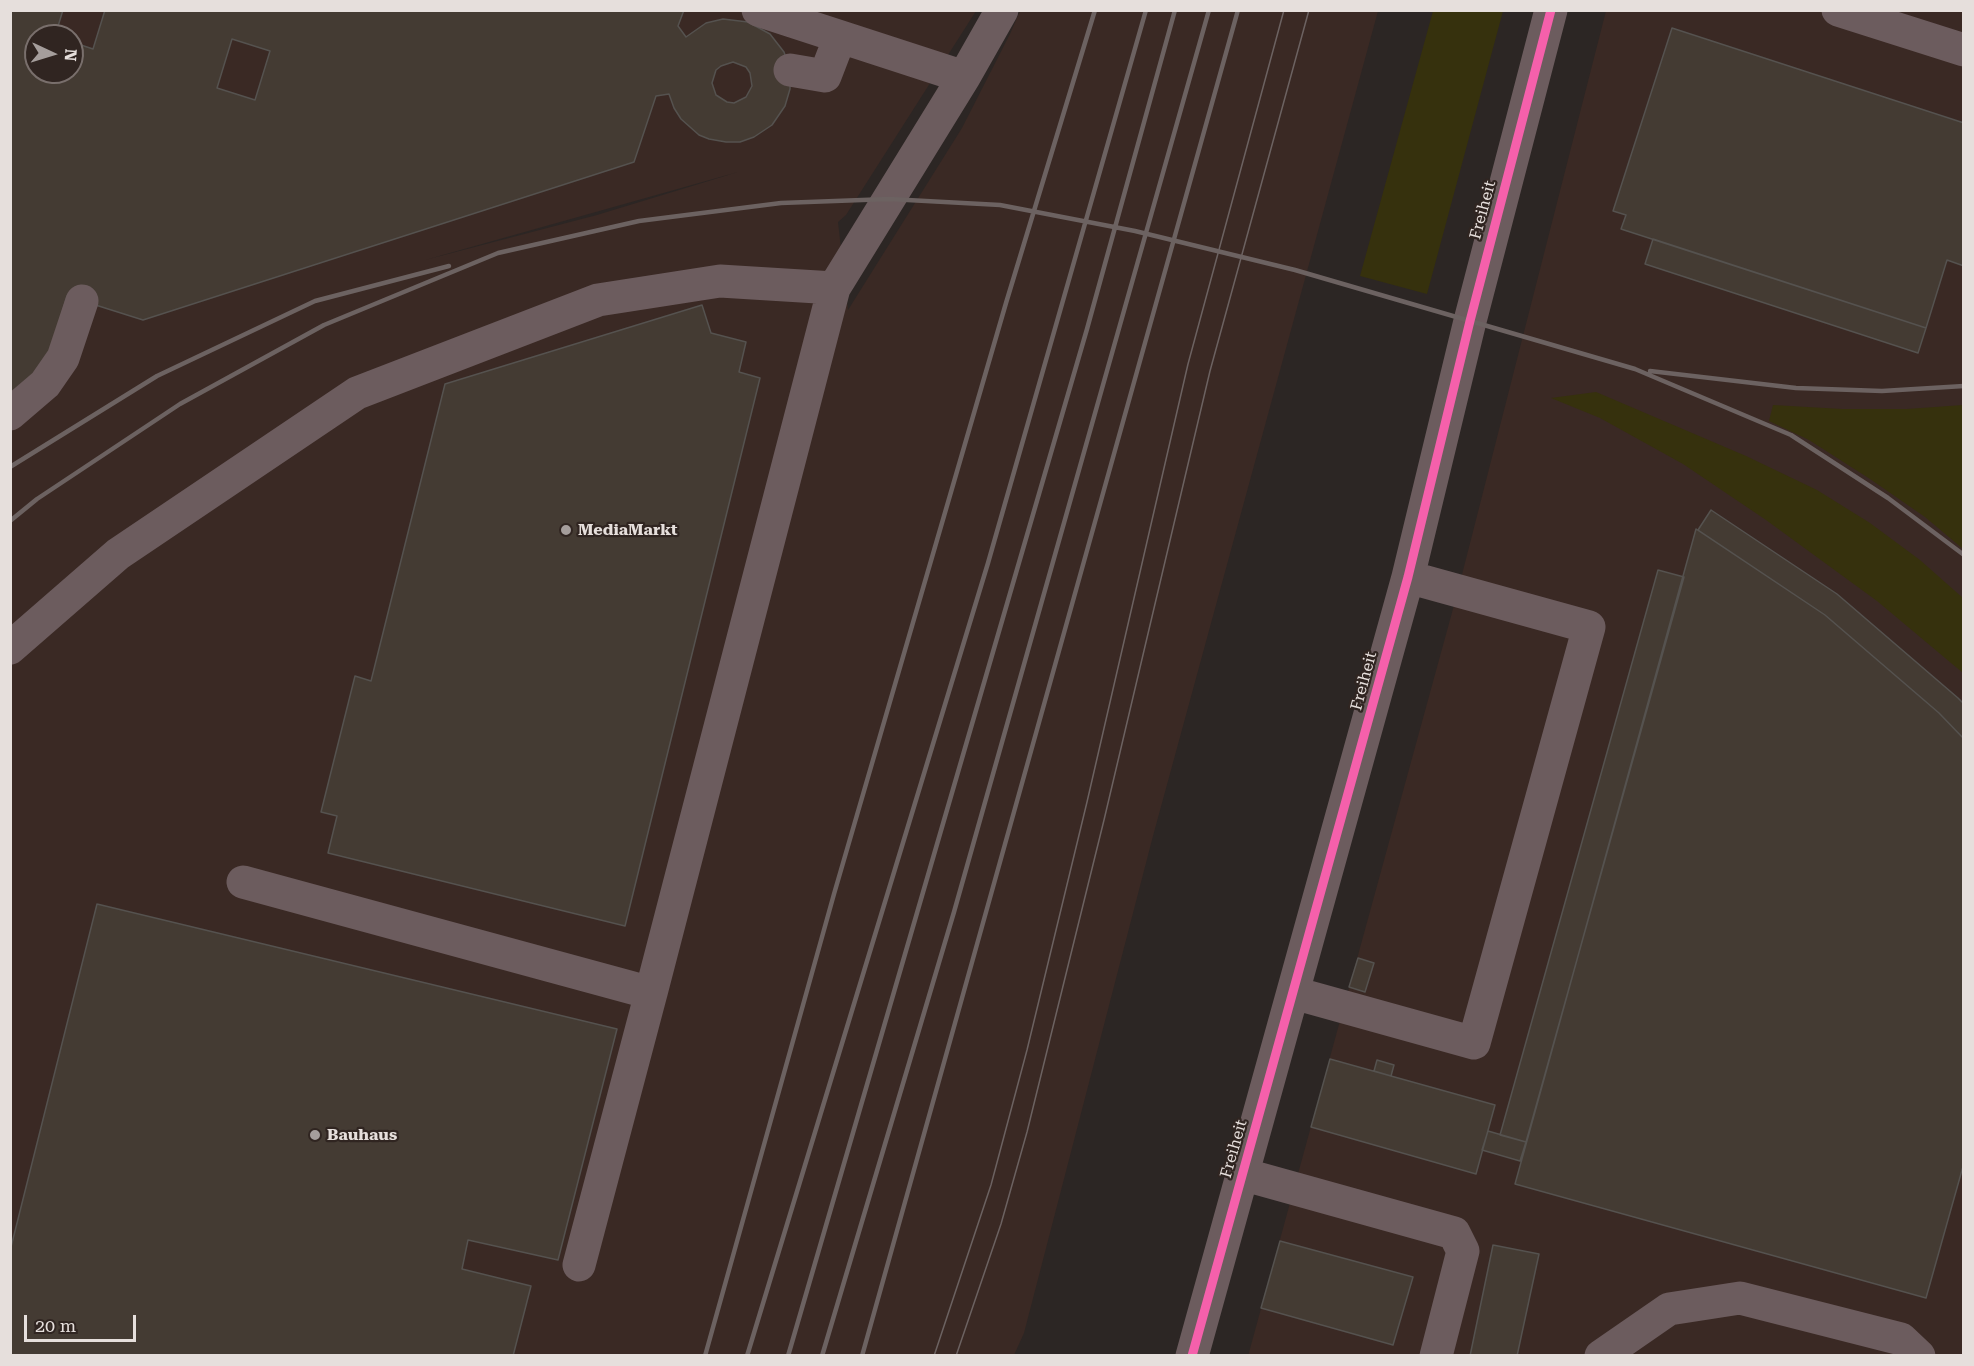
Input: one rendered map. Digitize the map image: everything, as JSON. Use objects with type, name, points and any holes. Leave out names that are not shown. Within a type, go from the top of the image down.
[{"type":"street","points":[[758,10],[964,77]]},
{"type":"street","points":[[579,1265],[834,288],[964,77],[1002,10]]},
{"type":"street","name":"Freiheit","points":[[1192,1356],[1408,577],[1470,321],[1551,10]]},
{"type":"street","points":[[1838,10],[1964,50]]},
{"type":"street","points":[[790,70],[825,76],[840,37]]},
{"type":"street","points":[[10,648],[118,554],[357,393],[598,300],[720,281],[834,288]]},
{"type":"street","points":[[10,414],[45,384],[63,358],[82,301]]},
{"type":"street","points":[[1294,993],[1474,1042],[1589,627],[1408,577]]},
{"type":"street","points":[[243,882],[651,993]]},
{"type":"street","points":[[1242,1174],[1454,1233],[1463,1251],[1436,1356]]},
{"type":"street","points":[[1601,1356],[1669,1309],[1740,1298],[1901,1339],[1919,1356]]},
{"type":"shaded area","points":[[10,11],[976,11],[846,215],[838,222],[848,310],[962,128],[1020,11],[1378,11],[1153,836],[1024,1333],[1014,1355],[11,1355]],"holes":[[[738,172],[597,215],[425,260]]]},
{"type":"shaded area","points":[[1433,11],[1503,11],[1427,294],[1360,276]]},
{"type":"shaded area","points":[[1606,11],[1963,11],[1963,1355],[1248,1356],[1456,598]]},
{"type":"shaded area","points":[[1596,392],[1746,456],[1817,490],[1870,523],[1920,560],[1963,598],[1963,673],[1877,601],[1766,520],[1683,464],[1600,418],[1551,398]]},
{"type":"shaded area","points":[[1773,405],[1842,409],[1907,409],[1963,405],[1963,549],[1925,517],[1870,479],[1809,440],[1769,421]]},
{"type":"building","points":[[10,10],[63,10],[59,24],[24,24],[24,84],[84,84],[84,46],[93,49],[105,10],[684,10],[678,26],[686,37],[706,23],[723,19],[748,22],[770,34],[784,52],[790,70],[790,89],[785,106],[772,125],[754,137],[740,142],[726,142],[699,135],[681,119],[669,94],[656,96],[634,162],[143,320],[67,296],[47,362],[10,399]],"holes":[[[232,39],[270,51],[255,100],[217,88]],[[733,62],[746,67],[750,73],[752,86],[746,97],[734,103],[727,102],[716,95],[712,83],[716,70]]]},
{"type":"building","points":[[1672,28],[1964,123],[1964,266],[1947,260],[1926,328],[1621,229],[1626,215],[1613,211]]},
{"type":"building","points":[[1653,239],[1926,328],[1918,353],[1645,264]]},
{"type":"building","name":"MediaMarkt","points":[[702,305],[711,333],[746,342],[739,372],[760,378],[625,926],[328,853],[337,816],[321,812],[355,676],[371,681],[445,384]]},
{"type":"building","points":[[1711,510],[1837,594],[1958,698],[1964,704],[1964,739],[1939,713],[1825,615],[1698,530]]},
{"type":"building","points":[[1696,529],[1825,615],[1939,713],[1964,739],[1964,1163],[1926,1298],[1515,1184]]},
{"type":"building","points":[[1658,570],[1684,577],[1526,1142],[1500,1135]]},
{"type":"building","name":"Bauhaus","points":[[97,904],[617,1029],[558,1260],[468,1240],[462,1269],[531,1286],[513,1356],[10,1356],[10,1251]]},
{"type":"building","points":[[1358,958],[1374,963],[1365,992],[1349,987]]},
{"type":"building","points":[[1330,1059],[1495,1105],[1476,1174],[1311,1127]]},
{"type":"building","points":[[1377,1060],[1394,1065],[1391,1076],[1374,1071]]},
{"type":"building","points":[[1488,1131],[1526,1142],[1520,1161],[1482,1150]]},
{"type":"building","points":[[1280,1241],[1413,1277],[1393,1345],[1261,1308]]},
{"type":"building","points":[[1493,1245],[1539,1254],[1517,1356],[1470,1356]]},
{"type":"tram line","points":[[934,1356],[991,1185],[1027,1050],[1188,364],[1284,10]]},
{"type":"tram line","points":[[956,1356],[1001,1224],[1027,1132],[1104,820],[1210,371],[1309,10]]},
{"type":"railway","points":[[705,1356],[834,894],[1006,303],[1095,10]]},
{"type":"railway","points":[[747,1356],[988,563],[1146,10]]},
{"type":"railway","points":[[788,1356],[1087,329],[1175,10]]},
{"type":"railway","points":[[822,1356],[954,912],[1209,10]]},
{"type":"railway","points":[[862,1356],[1238,10]]},
{"type":"railway","points":[[10,521],[37,499],[180,404],[324,325],[498,253],[639,221],[781,203],[889,199],[1000,205],[1135,231],[1295,270],[1635,369],[1791,435],[1888,498],[1964,555]]},
{"type":"railway","points":[[10,467],[157,376],[315,301],[449,266]]},
{"type":"railway","points":[[1650,371],[1796,388],[1882,391],[1964,386]]},
{"type":"cycle path","points":[[1192,1356],[1408,577],[1470,321],[1551,10]]},
{"type":"place","name":"MediaMarkt","points":[[566,530]]},
{"type":"place","name":"Bauhaus","points":[[315,1135]]}]
